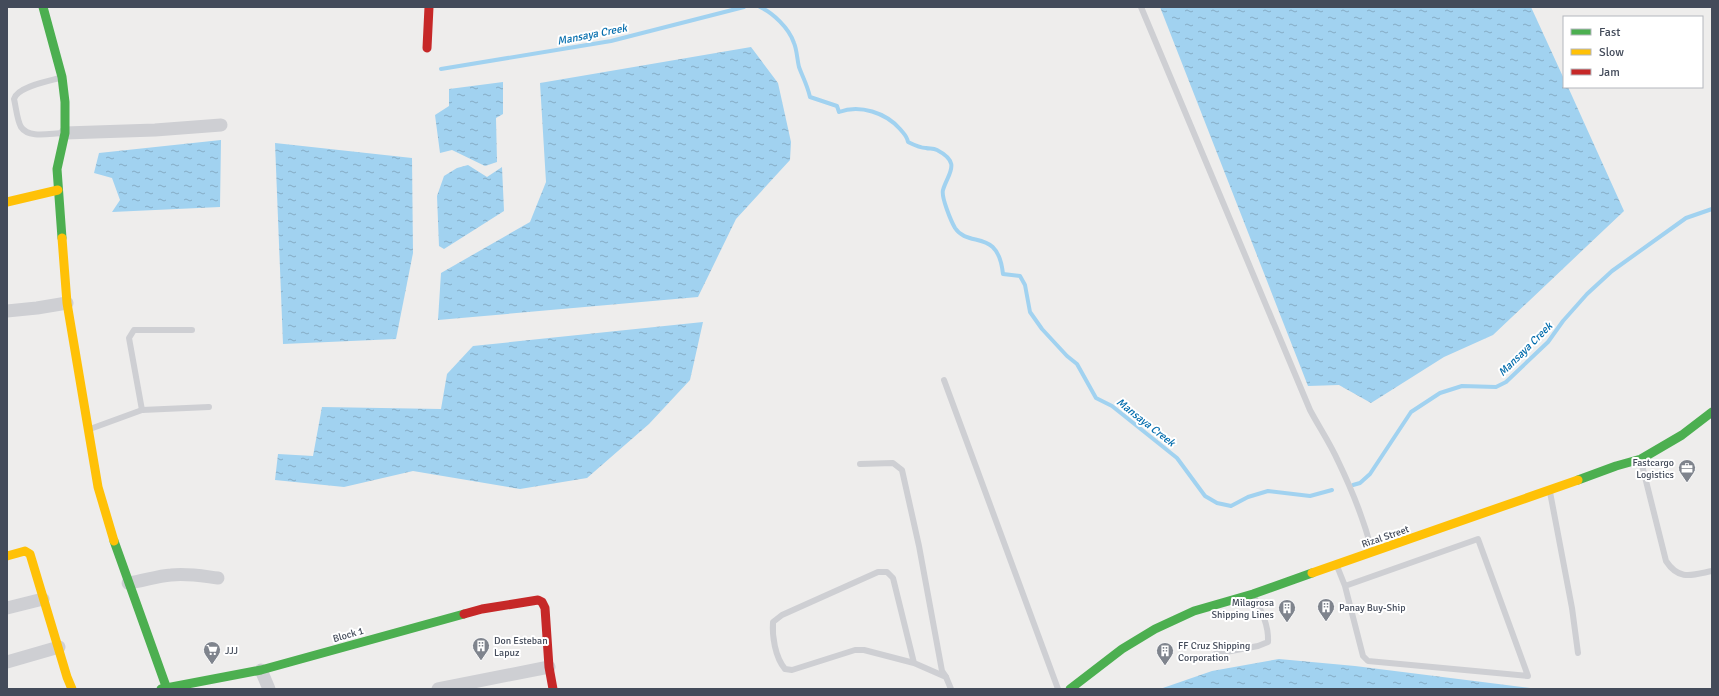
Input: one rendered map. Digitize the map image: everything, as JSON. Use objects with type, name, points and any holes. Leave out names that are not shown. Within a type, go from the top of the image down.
[{"type":"street","points":[[43,7],[62,77],[65,102],[65,133],[57,169],[67,303],[98,487],[109,527],[165,688]]},
{"type":"street","points":[[427,48],[429,7]]},
{"type":"street","points":[[65,133],[155,130],[221,125]]},
{"type":"street","points":[[7,202],[58,190]]},
{"type":"street","points":[[7,311],[67,303]]},
{"type":"street","name":"Rizal Street","points":[[1070,689],[1122,649],[1155,629],[1194,611],[1253,594],[1550,491],[1616,466],[1640,459],[1682,435],[1712,412]]},
{"type":"street","points":[[7,556],[24,551],[30,554],[67,677],[72,689]]},
{"type":"street","points":[[128,583],[171,575],[189,574],[218,578]]},
{"type":"street","points":[[7,608],[44,599]]},
{"type":"street","name":"Block 1","points":[[165,688],[262,670],[482,609],[531,600],[542,602],[545,608],[549,667]]},
{"type":"street","points":[[7,662],[59,647]]},
{"type":"street","points":[[439,689],[549,667],[553,689]]},
{"type":"street","points":[[262,670],[269,689]]},
{"type":"lane","points":[[1141,7],[1310,410],[1338,460],[1348,483],[1367,531],[1372,552]]},
{"type":"lane","points":[[62,77],[21,90],[15,95],[14,99],[20,126],[25,131],[32,134],[65,133]]},
{"type":"lane","points":[[142,410],[129,338],[134,330],[192,330]]},
{"type":"lane","points":[[944,380],[1058,689]]},
{"type":"lane","points":[[88,430],[142,410],[208,407]]},
{"type":"lane","points":[[1640,459],[1666,561],[1672,571],[1684,576],[1712,571]]},
{"type":"lane","points":[[860,464],[893,463],[902,470],[919,546],[942,671],[951,689]]},
{"type":"lane","points":[[1550,491],[1572,608],[1578,653]]},
{"type":"lane","points":[[1337,565],[1345,586],[1360,648],[1363,656],[1368,661],[1528,676],[1478,539],[1345,586]]},
{"type":"lane","points":[[914,663],[893,578],[887,572],[878,572],[782,615],[773,622],[773,631],[780,663],[785,669],[792,670],[855,650],[864,650],[914,663],[946,678]]},
{"type":"lane","points":[[1215,654],[1258,646],[1268,642],[1268,633],[1261,610],[1253,594]]},
{"type":"water","points":[[1160,7],[1531,7],[1563,77],[1563,88],[1568,88],[1624,211],[1493,335],[1444,357],[1371,403],[1339,385],[1308,386]]},
{"type":"water","points":[[751,47],[778,83],[791,142],[790,160],[736,219],[698,297],[438,320],[441,273],[530,222],[546,182],[540,83]]},
{"type":"water","points":[[503,82],[503,114],[496,118],[497,162],[485,166],[452,150],[440,153],[435,115],[449,106],[449,89]]},
{"type":"water","points":[[221,140],[220,207],[112,212],[120,200],[112,178],[94,173],[99,153]]},
{"type":"water","points":[[275,143],[412,158],[413,253],[396,339],[283,344]]},
{"type":"water","points":[[468,165],[487,177],[502,167],[504,211],[444,249],[439,246],[437,196],[444,176],[457,168]]},
{"type":"water","points":[[703,322],[690,380],[649,424],[587,478],[520,489],[413,471],[344,487],[275,480],[278,454],[313,456],[322,407],[441,409],[447,374],[473,346]]},
{"type":"water","points":[[1279,659],[1355,666],[1539,689],[1160,689],[1212,671]]},
{"type":"waterway","name":"Mansaya Creek","points":[[441,69],[611,41],[744,7]]},
{"type":"waterway","name":"Mansaya Creek","points":[[760,7],[780,22],[792,37],[799,67],[810,97],[837,106],[839,112],[855,109],[880,114],[894,123],[906,137],[908,142],[919,147],[936,149],[949,159],[951,168],[943,190],[943,198],[955,228],[961,234],[989,244],[995,250],[1000,259],[1003,274],[1020,276],[1025,285],[1030,312],[1042,329],[1067,356],[1077,364],[1096,398],[1112,406],[1177,458],[1205,496],[1217,503],[1231,506],[1248,497],[1268,491],[1310,496],[1332,490]]},
{"type":"waterway","name":"Mansaya Creek","points":[[1353,485],[1360,483],[1370,474],[1411,412],[1440,393],[1462,386],[1496,387],[1506,382],[1548,342],[1563,321],[1587,294],[1612,271],[1686,218],[1712,209]]},
{"type":"traffic: fast","points":[[43,7],[62,77],[65,102],[65,133],[57,169],[62,238]]},
{"type":"traffic: fast","points":[[1578,480],[1616,466],[1641,459],[1682,435],[1712,412]]},
{"type":"traffic: fast","points":[[114,541],[167,689]]},
{"type":"traffic: fast","points":[[1070,689],[1122,649],[1155,629],[1194,611],[1253,594],[1312,573]]},
{"type":"traffic: fast","points":[[161,689],[261,670],[464,614]]},
{"type":"traffic: slow","points":[[7,202],[58,190]]},
{"type":"traffic: slow","points":[[62,238],[67,303],[98,487],[114,541]]},
{"type":"traffic: slow","points":[[1312,573],[1578,480]]},
{"type":"traffic: slow","points":[[7,556],[25,551],[30,554],[67,677],[72,689]]},
{"type":"traffic: jam","points":[[427,48],[429,7]]},
{"type":"traffic: jam","points":[[464,614],[482,609],[538,600],[542,602],[545,608],[549,667],[553,689]]},
{"type":"place","name":"Fastcargo Logistics","points":[[1687,483]]},
{"type":"place","name":"Panay Buy-Ship","points":[[1326,622]]},
{"type":"place","name":"Milagrosa Shipping Lines","points":[[1287,623]]},
{"type":"place","name":"Don Esteban Lapuz","points":[[481,661]]},
{"type":"place","name":"JJJ","points":[[212,665]]},
{"type":"place","name":"FF Cruz Shipping Corporation","points":[[1165,666]]}]
